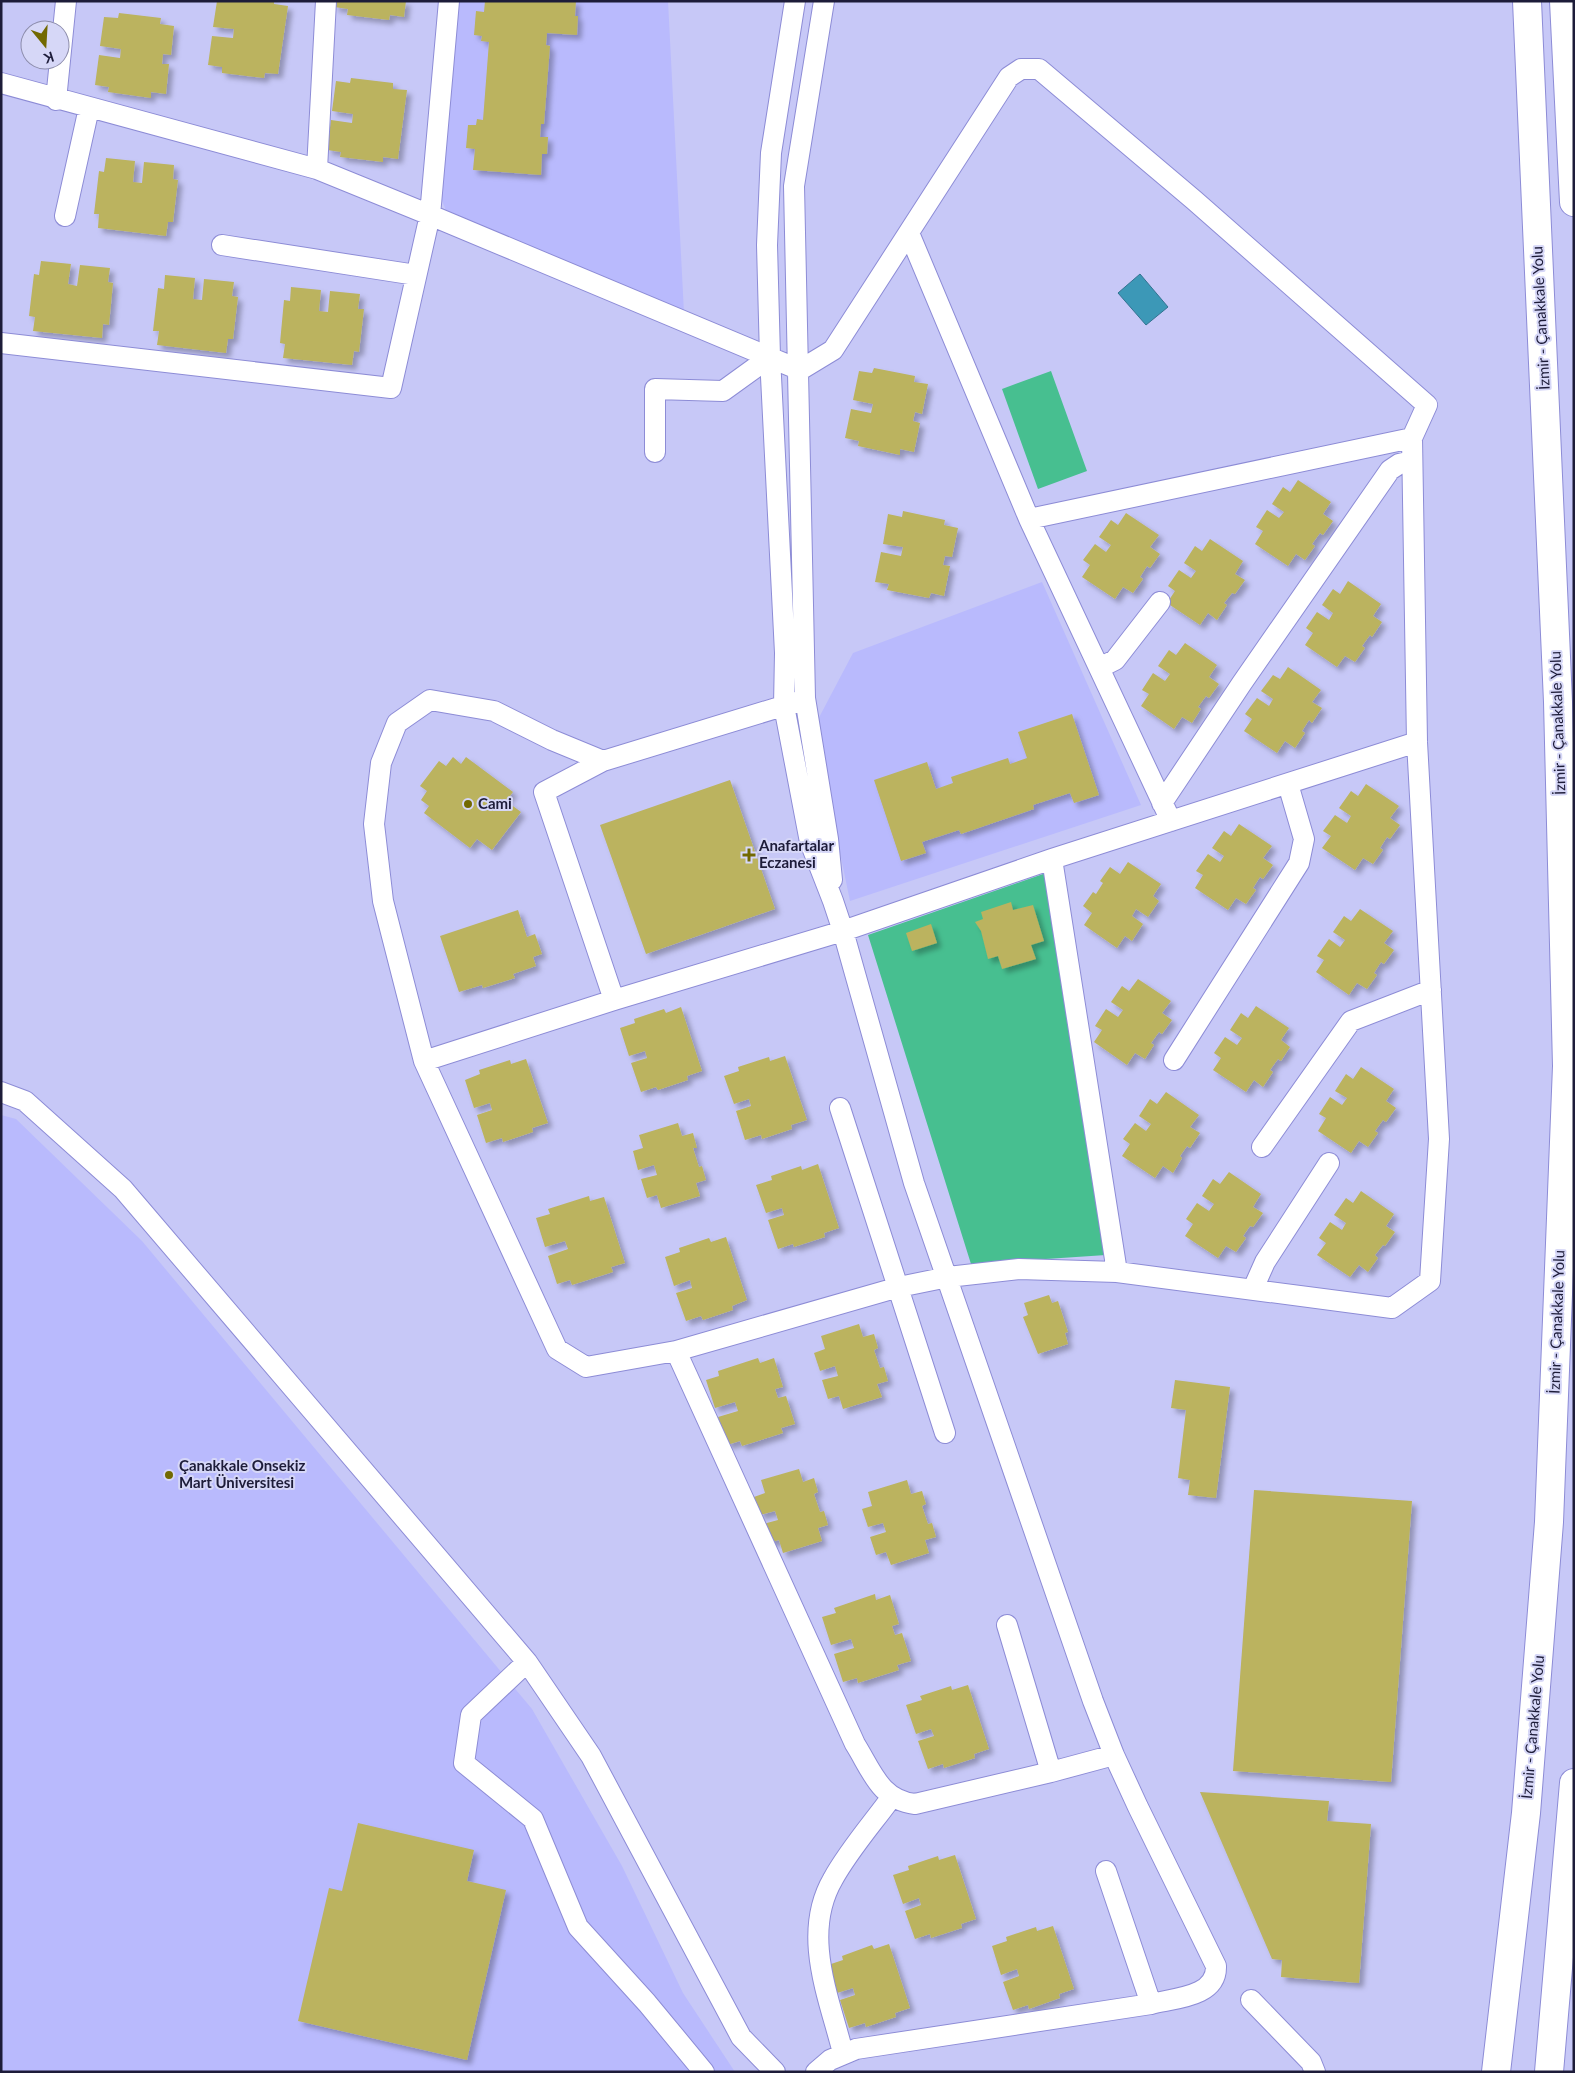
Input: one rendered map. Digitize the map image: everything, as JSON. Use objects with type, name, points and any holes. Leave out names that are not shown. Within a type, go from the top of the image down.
[{"type":"highway","points":[[1518,1],[1532,136]]},
{"type":"highway","name":"İzmir - Çanakkale Yolu","points":[[1496,2072],[1526,1813],[1549,1522],[1567,1066],[1558,692],[1527,1]]},
{"type":"highway","points":[[1564,1],[1574,202]]},
{"type":"highway","points":[[1549,2072],[1574,1783]]},
{"type":"street","points":[[56,100],[66,1]]},
{"type":"street","points":[[317,169],[326,1]]},
{"type":"street","points":[[1,343],[391,388],[430,215],[449,1]]},
{"type":"street","points":[[795,1],[771,154],[767,245],[770,357],[786,654],[784,706],[810,842],[843,931],[914,1182],[1114,1755],[1216,1966],[1214,1982],[1207,1988],[1151,2004],[843,2053],[830,2060],[816,2072]]},
{"type":"street","points":[[824,1],[794,186],[800,370],[805,698],[828,839],[833,901]]},
{"type":"street","points":[[603,761],[552,740],[494,711],[430,700],[396,724],[381,763],[374,824],[383,902],[424,1060],[557,1349],[586,1367],[676,1352],[899,1287],[948,1277],[1019,1268],[1116,1272],[1392,1308],[1430,1281],[1439,1139],[1417,742],[1412,461],[1412,438],[1427,405],[1194,200],[1039,69],[1021,69],[1009,77],[833,350],[800,370]]},
{"type":"street","points":[[1,83],[56,100],[317,169],[800,370]]},
{"type":"street","points":[[65,216],[89,108]]},
{"type":"street","points":[[909,233],[1029,518],[1166,812]]},
{"type":"street","points":[[222,245],[416,275]]},
{"type":"street","points":[[655,452],[655,389],[723,391],[770,357]]},
{"type":"street","points":[[1029,518],[1412,438]]},
{"type":"street","points":[[1166,812],[1248,674],[1390,470],[1399,464],[1412,461]]},
{"type":"street","points":[[1099,668],[1115,660],[1160,602]]},
{"type":"street","points":[[614,1000],[544,792],[603,761],[805,698]]},
{"type":"street","points":[[424,1060],[843,931],[1052,859],[1166,812],[1288,784],[1417,742]]},
{"type":"street","points":[[1174,1060],[1299,863],[1304,839],[1288,784]]},
{"type":"street","points":[[1052,859],[1116,1272]]},
{"type":"street","points":[[1262,1147],[1351,1021],[1431,990]]},
{"type":"street","points":[[1,1092],[24,1101],[124,1189],[526,1662],[591,1756],[741,2037],[775,2072]]},
{"type":"street","points":[[840,1108],[945,1433]]},
{"type":"street","points":[[1253,1289],[1265,1262],[1329,1163]]},
{"type":"street","points":[[676,1352],[856,1744],[882,1788],[891,1798],[915,1804],[1114,1755]]},
{"type":"street","points":[[1007,1626],[1051,1772]]},
{"type":"street","points":[[526,1662],[471,1715],[464,1763],[533,1819],[578,1927],[704,2072]]},
{"type":"street","points":[[843,2053],[819,1957],[819,1918],[822,1904],[833,1878],[891,1798]]},
{"type":"street","points":[[1106,1871],[1151,2004]]},
{"type":"street","points":[[1251,2000],[1311,2062],[1316,2072]]},
{"type":"shaded area","points":[[455,1],[668,1],[684,313],[447,213],[437,188]]},
{"type":"shaded area","points":[[1140,274],[1168,307],[1146,325],[1118,293]]},
{"type":"shaded area","points":[[1042,582],[1141,805],[850,901],[814,727],[853,653]]},
{"type":"shaded area","name":"Çanakkale Onsekiz Mart Üniversitesi","points":[[1,1115],[16,1119],[142,1241],[532,1709],[622,1866],[683,1993],[735,2072],[1,2072]]},
{"type":"green space","points":[[1051,371],[1087,471],[1038,489],[1002,389]]},
{"type":"green space","points":[[1046,873],[1106,1255],[971,1264],[868,935]]},
{"type":"building","points":[[217,1],[274,1],[274,4],[288,6],[278,74],[265,73],[264,78],[222,73],[222,67],[208,65],[212,36],[233,38],[234,29],[213,27]]},
{"type":"building","points":[[335,1],[406,1],[404,17],[390,15],[389,20],[347,15],[348,9],[334,7]]},
{"type":"building","points":[[485,1],[576,1],[575,16],[578,16],[577,35],[547,33],[546,45],[550,46],[544,124],[541,124],[540,137],[548,137],[547,154],[542,154],[541,175],[473,170],[475,149],[466,148],[468,125],[476,125],[477,119],[483,120],[489,42],[481,41],[482,36],[474,35],[476,11],[484,12]]},
{"type":"building","points":[[119,13],[161,18],[160,24],[174,26],[171,55],[163,54],[162,64],[169,64],[166,94],[151,92],[151,98],[108,92],[109,87],[95,85],[99,55],[120,58],[121,49],[100,46],[104,17],[118,18]]},
{"type":"building","points":[[351,78],[393,83],[393,89],[407,90],[398,159],[383,157],[383,162],[340,157],[341,152],[327,150],[331,120],[352,123],[353,114],[332,111],[336,81],[350,83]]},
{"type":"building","points":[[106,158],[135,161],[133,182],[142,183],[144,162],[174,165],[173,179],[178,180],[173,222],[168,222],[166,236],[98,228],[99,214],[94,214],[99,171],[104,172]]},
{"type":"building","points":[[41,261],[71,264],[68,284],[77,286],[80,265],[110,268],[108,282],[113,283],[109,325],[103,324],[102,338],[33,331],[35,317],[29,316],[34,274],[39,275]]},
{"type":"building","points":[[165,275],[195,278],[193,299],[202,300],[204,279],[234,282],[232,296],[238,297],[233,339],[228,339],[226,353],[157,345],[159,331],[153,331],[158,288],[164,289]]},
{"type":"building","points":[[291,287],[321,290],[319,311],[328,312],[330,291],[360,294],[358,309],[364,309],[359,352],[354,351],[352,365],[283,358],[285,344],[280,343],[284,300],[290,301]]},
{"type":"building","points":[[874,368],[915,376],[914,382],[928,384],[922,414],[915,412],[913,421],[920,423],[914,452],[900,449],[900,455],[858,446],[859,441],[845,438],[851,409],[871,413],[873,404],[853,400],[859,371],[872,373]]},
{"type":"building","points":[[1298,480],[1331,502],[1323,514],[1333,521],[1323,535],[1320,533],[1312,544],[1315,546],[1305,560],[1296,554],[1288,566],[1255,544],[1263,531],[1256,527],[1267,510],[1279,518],[1284,512],[1272,504],[1283,487],[1290,492]]},
{"type":"building","points":[[903,511],[945,520],[944,525],[958,528],[952,557],[945,556],[943,565],[950,566],[944,596],[931,593],[929,598],[887,590],[889,584],[875,582],[881,552],[901,556],[903,547],[883,544],[888,514],[902,517]]},
{"type":"building","points":[[1126,513],[1159,535],[1150,547],[1160,554],[1150,568],[1147,566],[1140,577],[1143,579],[1133,593],[1123,587],[1115,599],[1082,577],[1090,565],[1083,560],[1095,544],[1106,552],[1111,545],[1099,537],[1111,520],[1118,525]]},
{"type":"building","points":[[1210,539],[1243,561],[1235,574],[1245,580],[1235,594],[1232,593],[1224,603],[1227,605],[1217,620],[1208,613],[1200,625],[1167,603],[1175,591],[1168,586],[1179,570],[1191,578],[1196,571],[1184,563],[1195,546],[1202,551]]},
{"type":"building","points":[[1348,581],[1381,604],[1373,616],[1382,622],[1372,637],[1370,635],[1362,646],[1365,648],[1355,662],[1345,656],[1337,667],[1305,645],[1313,633],[1306,628],[1317,612],[1329,620],[1333,613],[1322,605],[1333,589],[1340,594]]},
{"type":"building","points":[[1185,643],[1217,665],[1209,677],[1219,684],[1209,698],[1206,696],[1198,707],[1201,709],[1192,723],[1182,717],[1174,729],[1141,706],[1149,694],[1142,690],[1153,673],[1165,681],[1170,674],[1158,666],[1169,650],[1176,655]]},
{"type":"building","points":[[1288,667],[1321,690],[1312,702],[1322,708],[1312,723],[1309,720],[1302,731],[1305,733],[1295,748],[1285,741],[1277,753],[1244,731],[1252,719],[1245,714],[1257,698],[1269,706],[1273,699],[1261,691],[1273,675],[1280,679]]},
{"type":"building","points":[[1072,714],[1099,795],[1074,803],[1070,793],[1033,805],[1034,809],[961,834],[959,830],[922,842],[926,853],[901,861],[874,780],[927,762],[936,789],[953,783],[951,777],[1008,758],[1010,764],[1027,758],[1018,732]]},
{"type":"building","name":"Cami","points":[[453,757],[461,764],[466,757],[513,792],[506,801],[521,812],[492,850],[477,839],[470,848],[424,813],[429,806],[421,800],[427,791],[420,786],[439,761],[446,766]]},
{"type":"building","points":[[730,780],[775,909],[646,954],[600,825]]},
{"type":"building","points":[[1366,784],[1399,806],[1390,818],[1400,825],[1390,839],[1387,837],[1380,848],[1383,850],[1373,864],[1363,858],[1355,870],[1322,848],[1331,836],[1323,831],[1335,815],[1347,823],[1351,816],[1339,808],[1351,791],[1358,796]]},
{"type":"building","points":[[1239,824],[1272,846],[1263,858],[1273,865],[1263,879],[1260,877],[1253,888],[1256,890],[1246,904],[1236,898],[1228,910],[1195,888],[1203,875],[1196,871],[1208,854],[1220,862],[1224,856],[1212,848],[1224,831],[1231,836]]},
{"type":"building","points":[[1128,862],[1161,884],[1153,896],[1159,901],[1148,917],[1136,909],[1132,916],[1143,924],[1132,941],[1125,936],[1117,948],[1084,925],[1092,913],[1083,906],[1093,892],[1096,894],[1103,883],[1100,881],[1110,867],[1120,874]]},
{"type":"building","points":[[1011,902],[1013,910],[1033,905],[1044,941],[1031,945],[1036,959],[1002,969],[998,956],[988,959],[981,931],[975,922],[983,919],[981,912]]},
{"type":"building","points":[[1360,909],[1393,931],[1384,943],[1394,950],[1384,964],[1381,962],[1374,973],[1377,975],[1367,989],[1357,983],[1349,995],[1316,972],[1324,960],[1317,956],[1329,939],[1340,947],[1345,940],[1333,932],[1344,916],[1351,921]]},
{"type":"building","points":[[518,910],[527,937],[535,934],[542,954],[533,957],[536,966],[513,974],[515,978],[483,988],[482,985],[459,992],[440,936]]},
{"type":"building","points":[[931,924],[937,943],[912,951],[906,933]]},
{"type":"building","points":[[1138,979],[1171,1001],[1162,1013],[1172,1020],[1162,1034],[1159,1032],[1151,1043],[1154,1045],[1145,1059],[1135,1053],[1127,1065],[1094,1042],[1102,1030],[1095,1026],[1106,1009],[1118,1017],[1123,1010],[1111,1002],[1122,986],[1129,991]]},
{"type":"building","points":[[1256,1006],[1289,1028],[1281,1040],[1290,1047],[1281,1061],[1278,1059],[1270,1070],[1273,1072],[1263,1087],[1254,1080],[1246,1092],[1213,1070],[1221,1058],[1214,1053],[1225,1037],[1237,1045],[1242,1038],[1230,1030],[1241,1013],[1248,1018]]},
{"type":"building","points":[[681,1007],[702,1071],[687,1076],[688,1080],[658,1090],[656,1087],[641,1092],[631,1063],[647,1058],[645,1051],[629,1056],[620,1028],[635,1023],[634,1019],[664,1009],[666,1013]]},
{"type":"building","points":[[785,1056],[807,1120],[791,1125],[792,1129],[762,1139],[761,1135],[745,1140],[736,1111],[751,1106],[749,1099],[734,1104],[724,1076],[739,1071],[738,1067],[769,1057],[770,1061]]},
{"type":"building","points":[[526,1059],[548,1123],[532,1128],[533,1132],[503,1142],[502,1138],[486,1143],[477,1115],[492,1110],[490,1103],[474,1108],[465,1080],[480,1074],[479,1070],[510,1060],[511,1064]]},
{"type":"building","points":[[1361,1067],[1394,1089],[1386,1101],[1396,1108],[1386,1122],[1383,1120],[1375,1131],[1378,1133],[1368,1147],[1359,1141],[1351,1153],[1318,1131],[1326,1118],[1319,1114],[1330,1097],[1342,1105],[1347,1098],[1335,1091],[1346,1074],[1353,1079]]},
{"type":"building","points":[[1166,1092],[1199,1115],[1190,1127],[1200,1133],[1190,1148],[1187,1146],[1180,1156],[1182,1158],[1173,1173],[1163,1166],[1155,1178],[1122,1156],[1130,1144],[1123,1139],[1135,1123],[1146,1131],[1151,1124],[1139,1116],[1150,1099],[1157,1104]]},
{"type":"building","points":[[678,1123],[682,1136],[693,1133],[697,1148],[693,1148],[699,1167],[702,1166],[706,1180],[696,1183],[700,1196],[661,1208],[657,1195],[647,1198],[641,1179],[657,1175],[654,1165],[638,1170],[633,1151],[643,1148],[639,1135]]},
{"type":"building","points":[[818,1164],[839,1228],[824,1233],[825,1237],[794,1247],[793,1244],[778,1249],[768,1220],[784,1215],[782,1208],[766,1213],[756,1185],[772,1180],[771,1176],[801,1166],[802,1170]]},
{"type":"building","points":[[1229,1172],[1261,1194],[1253,1207],[1263,1213],[1253,1227],[1250,1226],[1243,1236],[1246,1238],[1236,1252],[1226,1246],[1218,1258],[1185,1236],[1193,1224],[1186,1219],[1197,1203],[1209,1211],[1214,1204],[1202,1196],[1213,1179],[1220,1184]]},
{"type":"building","points":[[1361,1191],[1394,1214],[1386,1226],[1395,1232],[1385,1246],[1383,1245],[1375,1255],[1378,1258],[1368,1272],[1359,1265],[1350,1277],[1317,1255],[1326,1243],[1319,1238],[1330,1222],[1342,1230],[1346,1223],[1334,1215],[1346,1198],[1353,1203]]},
{"type":"building","points":[[589,1196],[590,1201],[604,1197],[625,1263],[611,1267],[613,1272],[572,1285],[570,1280],[557,1284],[548,1256],[568,1249],[565,1241],[545,1247],[536,1218],[550,1214],[548,1209]]},
{"type":"building","points":[[726,1237],[747,1300],[732,1306],[733,1310],[703,1320],[701,1316],[686,1321],[676,1293],[692,1288],[690,1280],[674,1286],[665,1257],[680,1252],[679,1248],[709,1238],[711,1242]]},
{"type":"building","points":[[1049,1295],[1052,1303],[1058,1301],[1068,1332],[1065,1333],[1068,1344],[1038,1354],[1023,1317],[1028,1315],[1024,1303]]},
{"type":"building","points":[[859,1324],[863,1337],[874,1334],[878,1348],[874,1350],[880,1368],[884,1367],[888,1381],[877,1384],[882,1397],[843,1409],[839,1396],[828,1399],[822,1380],[838,1376],[835,1366],[820,1371],[814,1353],[825,1349],[821,1336]]},
{"type":"building","points":[[758,1358],[760,1363],[774,1358],[783,1387],[775,1389],[778,1398],[786,1396],[795,1424],[781,1428],[783,1433],[742,1446],[740,1441],[727,1445],[718,1417],[738,1411],[735,1402],[715,1408],[706,1380],[719,1376],[718,1371]]},
{"type":"building","points":[[1175,1380],[1230,1387],[1216,1498],[1188,1495],[1190,1480],[1178,1478],[1186,1410],[1171,1408]]},
{"type":"building","points":[[799,1469],[803,1482],[814,1478],[818,1492],[814,1494],[820,1512],[824,1511],[828,1525],[818,1528],[822,1541],[783,1553],[779,1540],[768,1543],[763,1524],[778,1520],[775,1511],[760,1515],[754,1497],[765,1493],[761,1480]]},
{"type":"building","points":[[907,1480],[911,1494],[922,1491],[926,1504],[922,1506],[928,1524],[932,1523],[936,1537],[925,1540],[929,1553],[891,1565],[886,1552],[876,1555],[870,1537],[886,1532],[883,1523],[868,1527],[862,1509],[872,1506],[868,1492]]},
{"type":"building","points":[[1254,1490],[1412,1501],[1391,1782],[1233,1771]]},
{"type":"building","points":[[875,1594],[876,1600],[890,1595],[899,1624],[892,1626],[895,1635],[902,1633],[911,1661],[897,1665],[899,1670],[858,1683],[857,1678],[843,1682],[834,1654],[854,1648],[851,1639],[831,1645],[822,1617],[836,1613],[834,1608]]},
{"type":"building","points":[[968,1685],[989,1749],[974,1754],[975,1758],[944,1768],[943,1764],[928,1769],[918,1741],[934,1736],[931,1729],[916,1734],[906,1705],[922,1700],[920,1696],[951,1686],[952,1690]]},
{"type":"building","points":[[1200,1792],[1329,1801],[1327,1821],[1371,1824],[1359,1983],[1281,1977],[1282,1960],[1272,1959]]},
{"type":"building","points":[[358,1823],[474,1850],[467,1881],[506,1890],[467,2060],[298,2021],[329,1888],[342,1891]]},
{"type":"building","points":[[955,1855],[976,1919],[961,1924],[962,1928],[931,1938],[930,1934],[915,1939],[905,1911],[921,1905],[919,1898],[903,1904],[893,1875],[909,1870],[908,1866],[938,1856],[939,1860]]},
{"type":"building","points":[[1053,1926],[1074,1989],[1059,1994],[1060,1998],[1029,2009],[1028,2005],[1013,2010],[1003,1982],[1019,1976],[1017,1969],[1001,1975],[992,1946],[1007,1941],[1006,1937],[1036,1927],[1037,1931]]},
{"type":"building","points":[[889,1944],[910,2008],[895,2013],[896,2017],[866,2027],[865,2023],[849,2028],[840,2000],[855,1995],[853,1988],[837,1993],[828,1965],[843,1960],[842,1956],[872,1945],[874,1949]]},
{"type":"place","name":"Cami","points":[[468,804]]},
{"type":"place","name":"Anafartalar Eczanesi","points":[[749,855]]},
{"type":"place","name":"Çanakkale Onsekiz Mart Üniversitesi","points":[[169,1475]]}]
